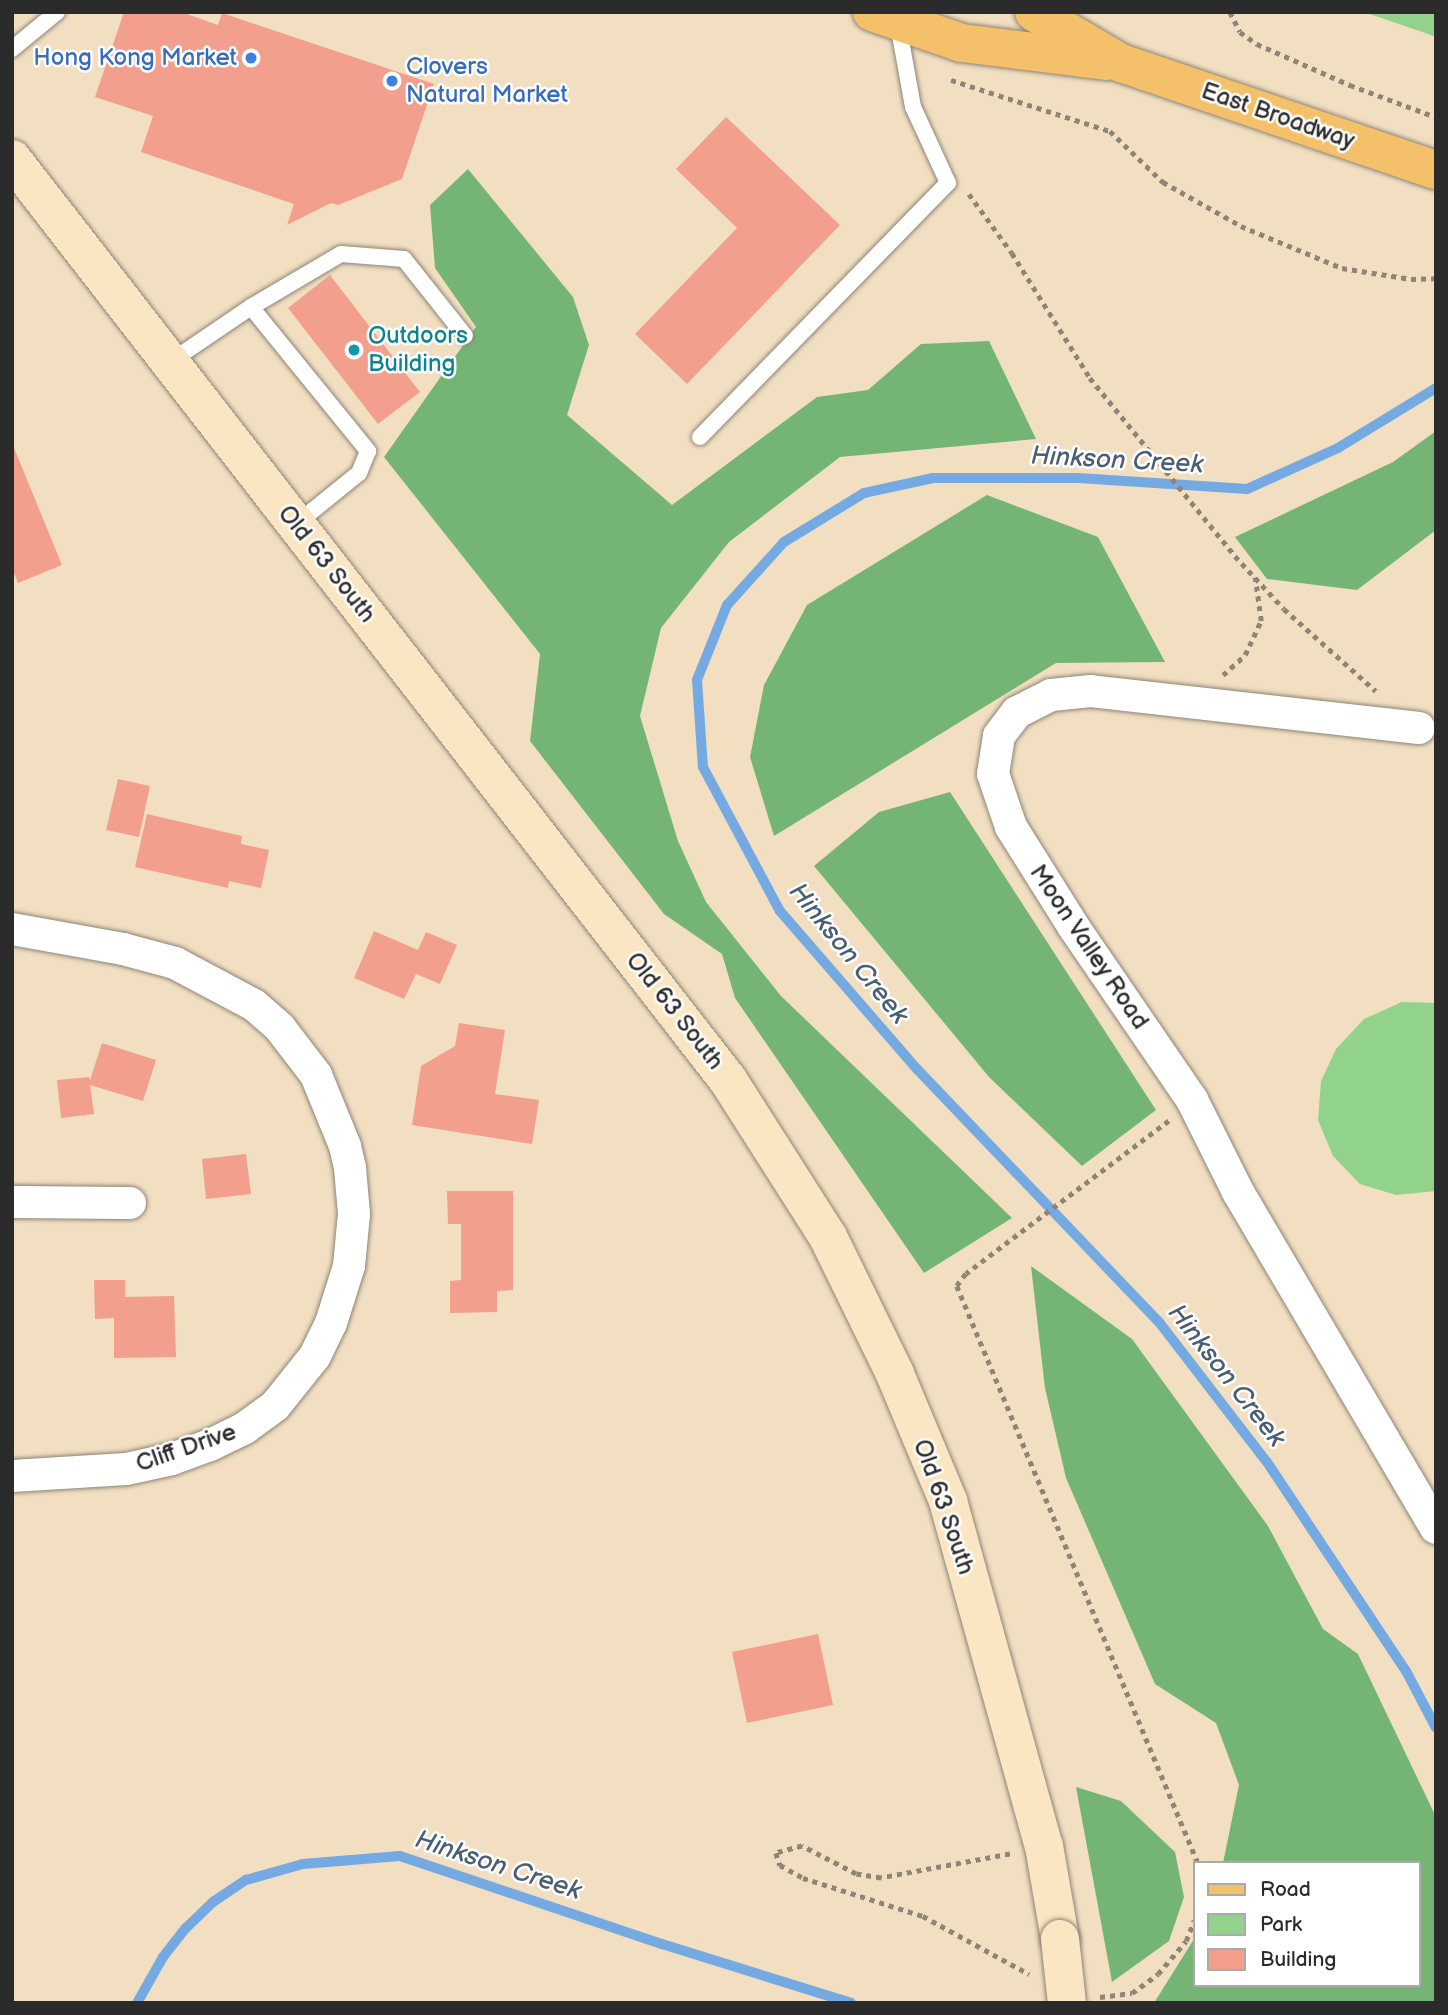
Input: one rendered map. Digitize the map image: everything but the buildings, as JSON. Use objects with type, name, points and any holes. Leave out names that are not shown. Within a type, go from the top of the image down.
[{"type":"main road","name":"East Broadway","points":[[1034,12],[1121,63]]},
{"type":"main road","name":"East Broadway","points":[[885,17],[962,43],[1121,63],[1436,170]]},
{"type":"main road","name":"Old 63 South","points":[[12,159],[728,1080],[828,1237],[895,1374],[947,1501],[1044,1846],[1066,1993]]},
{"type":"street","name":"Moon Valley Road","points":[[1419,728],[1091,691],[1051,695],[1017,712],[999,736],[993,774],[1011,827],[1073,926],[1192,1100],[1238,1192],[1436,1528]]},
{"type":"street","name":"Cliff Drive","points":[[12,929],[123,949],[175,963],[254,1005],[280,1028],[316,1074],[345,1146],[354,1214],[349,1266],[331,1323],[316,1356],[275,1406],[245,1428],[211,1445],[172,1459],[126,1469],[12,1476]]},
{"type":"street","points":[[12,1202],[130,1203]]},
{"type":"lane","points":[[14,44],[57,12]]},
{"type":"lane","points":[[700,437],[948,183],[913,107],[906,65],[885,17]]},
{"type":"lane","points":[[170,362],[251,307],[341,254],[404,259],[465,336]]},
{"type":"lane","points":[[251,307],[368,451],[359,473],[296,524]]},
{"type":"path","points":[[1230,12],[1240,33],[1257,44],[1350,85],[1436,117]]},
{"type":"path","points":[[906,65],[1111,131],[1163,182],[1241,226],[1342,268],[1411,279],[1436,278]]},
{"type":"path","points":[[948,183],[970,195],[1012,253],[1090,378],[1235,556],[1284,609],[1377,692]]},
{"type":"path","points":[[1211,676],[1223,675],[1245,655],[1261,621],[1255,578]]},
{"type":"path","points":[[1172,1118],[966,1274],[957,1286],[1197,1861]]},
{"type":"path","points":[[1014,1853],[881,1878],[856,1874],[802,1846],[776,1853],[780,1865],[803,1878],[923,1916],[1066,1993],[1105,1998],[1132,1993],[1158,1974],[1186,1941],[1192,1925]]},
{"type":"green space","points":[[1364,12],[1436,12],[1436,37],[1428,34]]},
{"type":"green space","points":[[468,169],[573,297],[589,345],[567,415],[672,505],[817,397],[868,390],[921,344],[989,341],[1036,439],[840,457],[729,542],[661,628],[640,716],[678,841],[706,902],[781,996],[1012,1218],[924,1273],[735,998],[722,954],[664,914],[530,741],[540,654],[384,457],[476,327],[435,268],[430,205]]},
{"type":"green space","points":[[1436,431],[1436,530],[1357,590],[1267,579],[1235,537],[1393,462]]},
{"type":"green space","points":[[987,495],[1098,537],[1165,662],[1056,663],[774,836],[750,757],[764,685],[807,605]]},
{"type":"green space","points":[[950,792],[1156,1110],[1082,1166],[989,1077],[814,866],[879,812]]},
{"type":"green space","points":[[1402,1002],[1436,1003],[1436,1191],[1396,1195],[1360,1184],[1333,1156],[1318,1120],[1321,1081],[1336,1049],[1364,1019]]},
{"type":"green space","points":[[1031,1266],[1132,1339],[1268,1526],[1323,1629],[1358,1654],[1436,1817],[1436,2003],[1154,2003],[1192,1942],[1192,1987],[1420,1987],[1420,1861],[1223,1861],[1239,1785],[1216,1723],[1155,1684],[1066,1478],[1045,1388]]},
{"type":"green space","points":[[1076,1787],[1121,1801],[1175,1852],[1184,1897],[1169,1941],[1112,1982]]},
{"type":"waterway","name":"Hinkson Creek","points":[[1436,388],[1338,448],[1247,489],[1078,478],[933,478],[864,493],[784,542],[727,605],[697,680],[703,767],[780,911],[917,1069],[1159,1322],[1267,1462],[1406,1671],[1436,1728]]},
{"type":"waterway","name":"Hinkson Creek","points":[[137,2003],[163,1957],[186,1928],[213,1902],[246,1880],[303,1864],[400,1856],[662,1944],[851,2003]]},
{"type":"place","name":"Hong Kong Market","points":[[251,58]]},
{"type":"place","name":"Clovers Natural Market","points":[[392,81]]},
{"type":"place","name":"Outdoors Building","points":[[354,350]]}]
